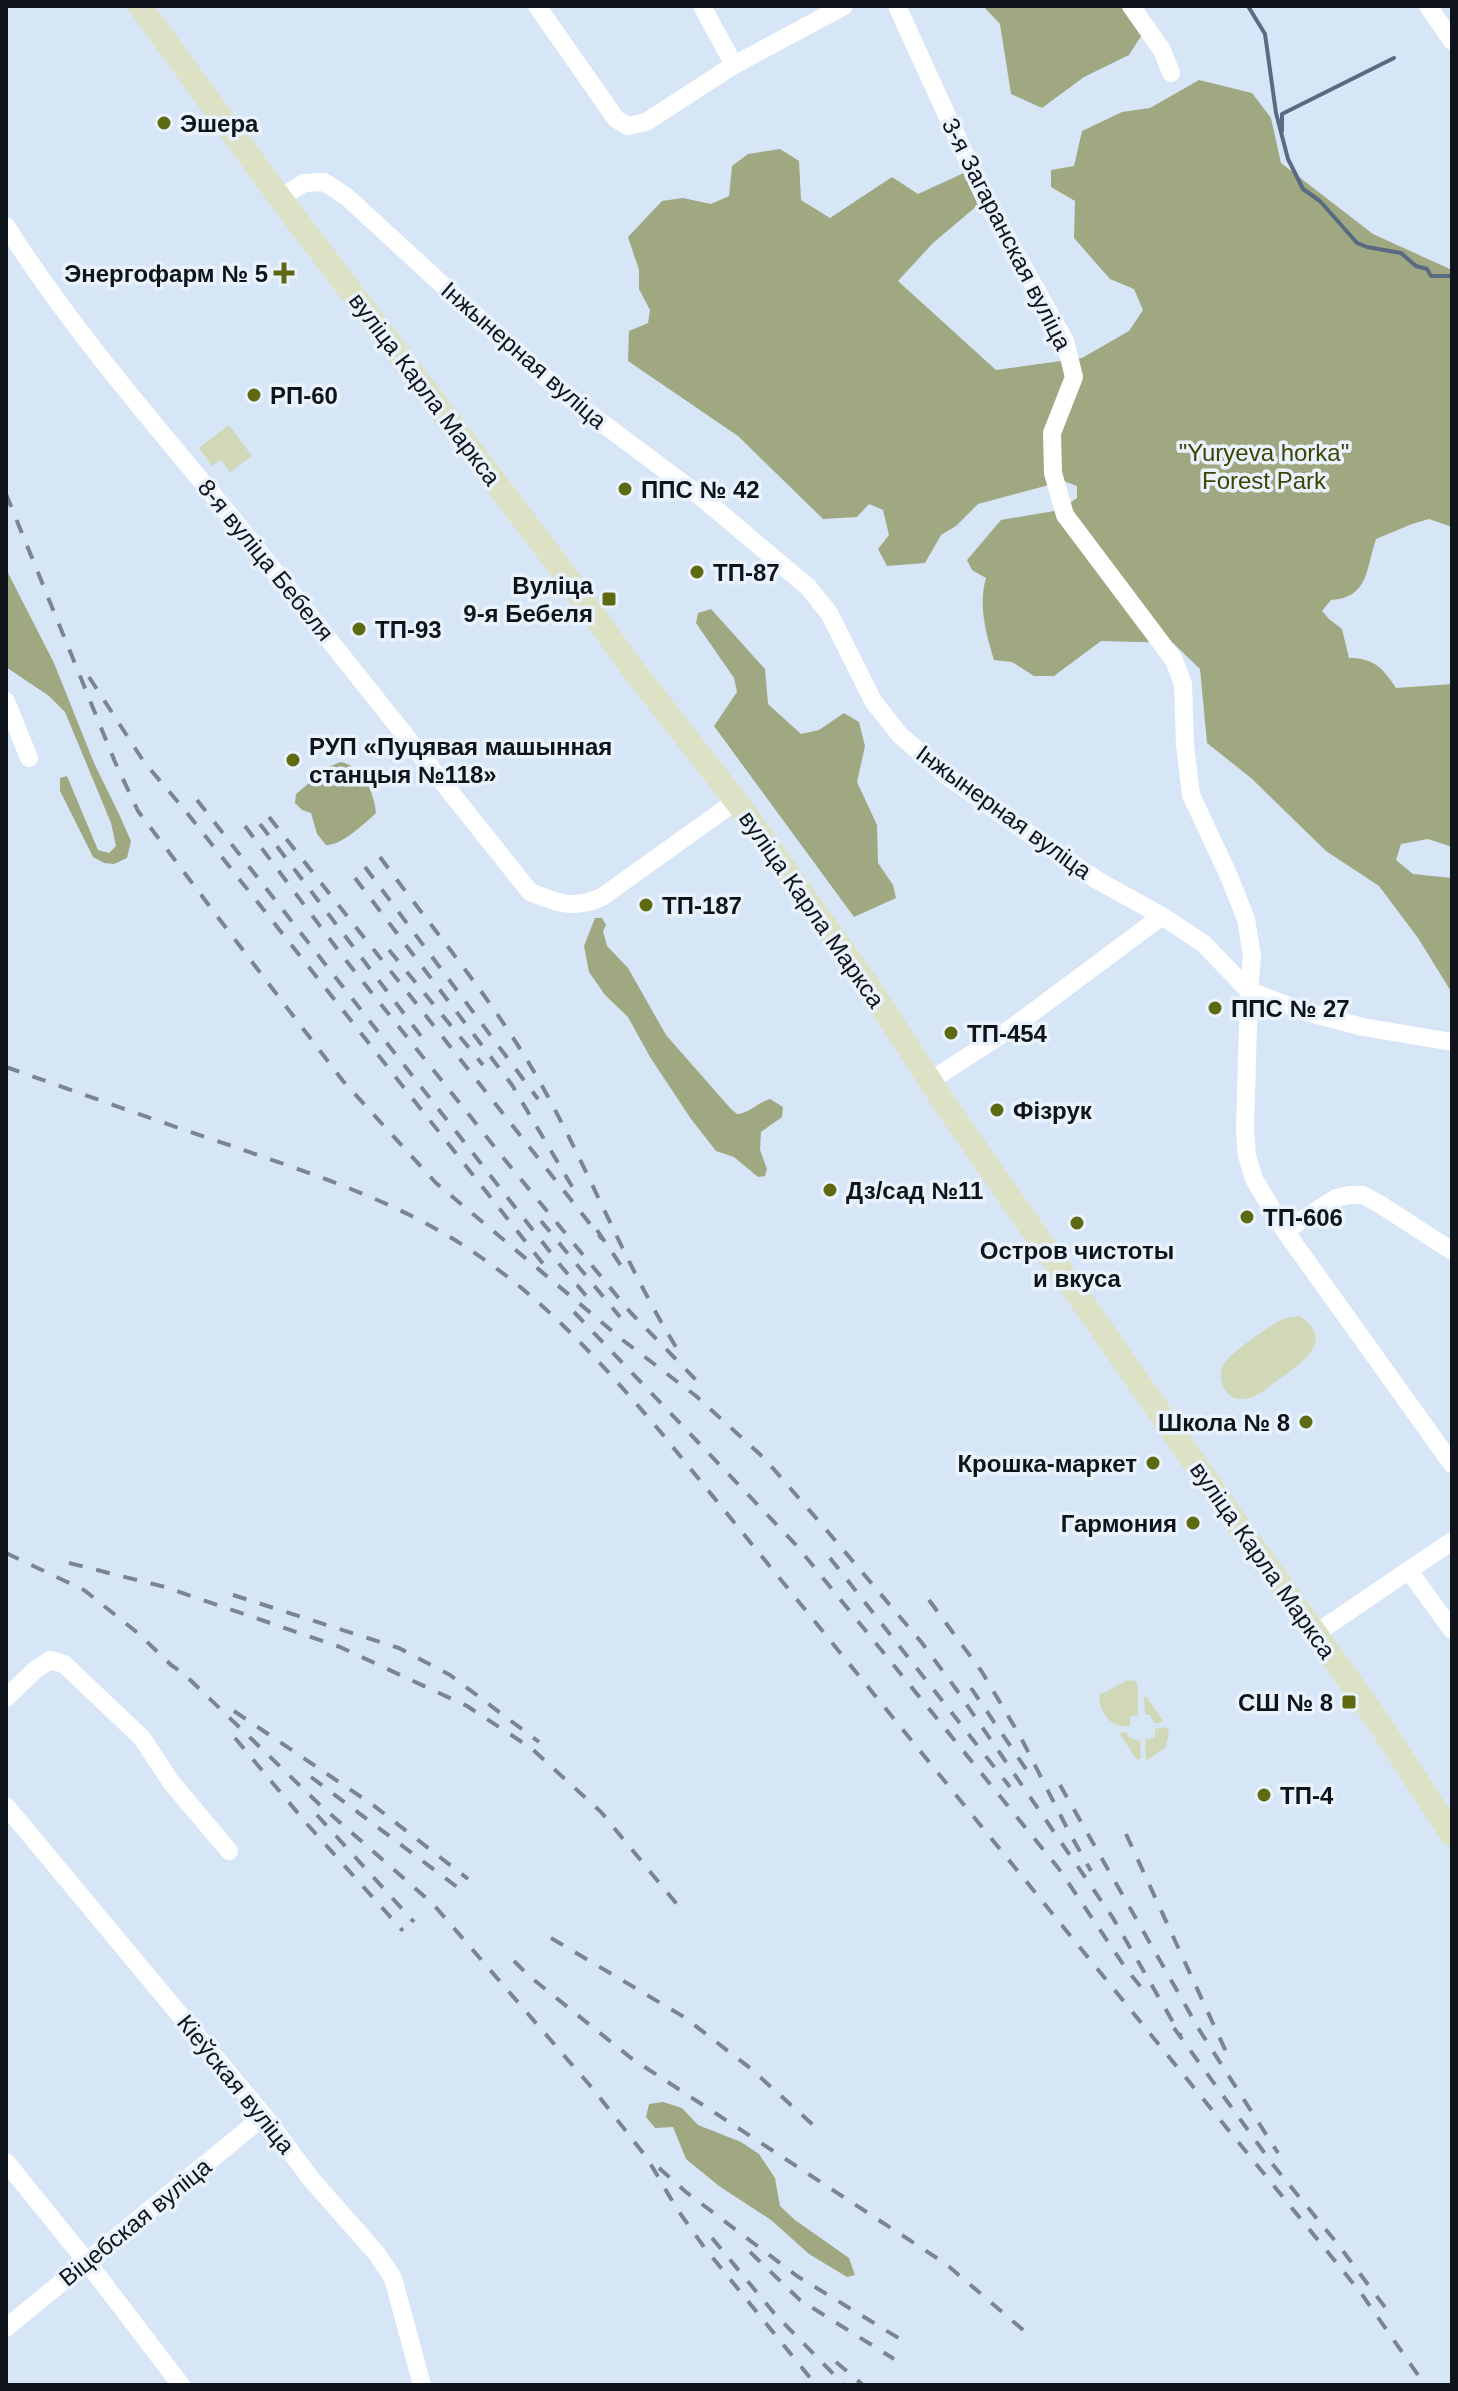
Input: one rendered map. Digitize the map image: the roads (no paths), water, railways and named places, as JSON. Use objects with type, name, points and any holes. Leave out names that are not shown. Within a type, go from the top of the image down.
[{"type":"main road","name":"вуліца Карла Маркса","points":[[140,6],[635,672],[736,801],[871,990],[930,1081],[1376,1718],[1452,1835]]},
{"type":"street","points":[[537,6],[616,119],[628,126],[646,122],[734,65],[844,6]]},
{"type":"street","points":[[702,6],[734,65]]},
{"type":"street","name":"3-я Загаранская вуліца","points":[[897,6],[987,203],[1065,341],[1074,377],[1052,433],[1053,473],[1065,515],[1174,660],[1183,684],[1191,795],[1246,919],[1252,956],[1249,991]]},
{"type":"street","points":[[1131,6],[1162,50],[1171,73]]},
{"type":"street","points":[[1428,6],[1452,41]]},
{"type":"street","name":"Інжынерная вуліца","points":[[280,198],[304,183],[324,182],[347,197],[489,329],[564,393],[700,496],[808,587],[829,613],[873,701],[900,735],[947,776],[1018,826],[1097,880],[1162,916],[1204,944],[1249,991]]},
{"type":"street","name":"8-я вуліца Бебеля","points":[[6,226],[34,271],[99,355],[530,892],[561,905],[585,905],[602,897],[736,801]]},
{"type":"street","points":[[6,701],[29,758]]},
{"type":"street","points":[[930,1081],[1013,1027],[1162,916]]},
{"type":"street","points":[[1452,1042],[1363,1027],[1306,1012],[1249,991],[1245,1130],[1247,1156],[1254,1179],[1285,1231],[1452,1464]]},
{"type":"street","points":[[1285,1231],[1336,1198],[1363,1195],[1452,1251]]},
{"type":"street","points":[[1315,1634],[1452,1541]]},
{"type":"street","points":[[1409,1571],[1452,1630]]},
{"type":"street","points":[[6,1698],[50,1660],[64,1664],[142,1738],[171,1782],[229,1851]]},
{"type":"street","name":"Кіеўская вуліца","points":[[6,1806],[264,2116],[311,2179],[377,2254],[393,2278],[422,2385]]},
{"type":"street","name":"Віцебская вуліца","points":[[6,2328],[264,2116]]},
{"type":"street","points":[[6,2162],[181,2385]]},
{"type":"waterway","points":[[1248,6],[1265,34],[1276,113],[1288,159],[1303,189],[1320,201],[1357,243],[1401,253],[1416,266],[1427,269],[1431,276],[1452,276]]},
{"type":"waterway","points":[[1282,131],[1282,114],[1394,58]]},
{"type":"railway","points":[[6,494],[138,811],[220,920],[343,1081],[436,1183],[624,1341],[696,1396],[764,1458],[823,1526],[922,1643],[956,1689],[1113,1918],[1181,2036]]},
{"type":"railway","points":[[89,677],[144,762],[544,1265]]},
{"type":"railway","points":[[197,800],[588,1298]]},
{"type":"railway","points":[[269,817],[602,1239]]},
{"type":"railway","points":[[260,824],[424,1040]]},
{"type":"railway","points":[[245,826],[344,958],[505,1160],[631,1313],[698,1382]]},
{"type":"railway","points":[[380,857],[479,988],[533,1070],[640,1283],[679,1352]]},
{"type":"railway","points":[[365,867],[538,1099]]},
{"type":"railway","points":[[355,878],[512,1085],[573,1188]]},
{"type":"railway","points":[[389,950],[483,1065]]},
{"type":"railway","points":[[6,1067],[294,1168],[392,1206],[482,1258],[554,1317],[659,1430],[1361,2293],[1425,2385]]},
{"type":"railway","points":[[541,1221],[620,1317]]},
{"type":"railway","points":[[597,1230],[628,1276]]},
{"type":"railway","points":[[574,1312],[797,1546],[1059,1869],[1127,1970],[1149,1997]]},
{"type":"railway","points":[[6,1553],[84,1590],[139,1634],[319,1804],[433,1904],[593,2089],[647,2158],[704,2247],[816,2385]]},
{"type":"railway","points":[[830,1558],[1010,1787]]},
{"type":"railway","points":[[69,1563],[165,1587],[340,1647],[467,1706],[531,1748],[601,1812],[680,1908]]},
{"type":"railway","points":[[233,1595],[399,1648],[450,1675],[539,1742]]},
{"type":"railway","points":[[929,1600],[982,1672],[1020,1736],[1091,1871]]},
{"type":"railway","points":[[971,1688],[1028,1772]]},
{"type":"railway","points":[[234,1711],[373,1805],[468,1879]]},
{"type":"railway","points":[[235,1738],[403,1931]]},
{"type":"railway","points":[[311,1777],[461,1890]]},
{"type":"railway","points":[[1060,1785],[1200,2031],[1278,2153]]},
{"type":"railway","points":[[317,1815],[414,1922]]},
{"type":"railway","points":[[1126,1834],[1228,2056]]},
{"type":"railway","points":[[551,1938],[684,2017],[750,2068],[822,2133]]},
{"type":"railway","points":[[514,1961],[631,2058],[946,2264],[1029,2335]]},
{"type":"railway","points":[[1174,2028],[1274,2166],[1393,2318]]},
{"type":"railway","points":[[659,2168],[797,2276],[905,2342]]},
{"type":"railway","points":[[712,2238],[774,2313],[844,2385]]},
{"type":"railway","points":[[750,2252],[800,2300],[894,2359]]},
{"type":"railway","points":[[836,2362],[863,2385]]},
{"type":"place","name":"Эшера","points":[[164,123]]},
{"type":"place","name":"Энергофарм № 5","points":[[284,273]]},
{"type":"place","name":"РП-60","points":[[254,395]]},
{"type":"place","name":"ППС № 42","points":[[625,489]]},
{"type":"place","name":"ТП-87","points":[[697,572]]},
{"type":"place","name":"Вуліца 9-я Бебеля","points":[[609,599]]},
{"type":"place","name":"ТП-93","points":[[359,629]]},
{"type":"place","name":"РУП «Пуцявая машынная станцыя №118»","points":[[293,760]]},
{"type":"place","name":"ТП-187","points":[[646,905]]},
{"type":"place","name":"ППС № 27","points":[[1215,1008]]},
{"type":"place","name":"ТП-454","points":[[951,1033]]},
{"type":"place","name":"Фізрук","points":[[997,1110]]},
{"type":"place","name":"Дз/сад №11","points":[[830,1190]]},
{"type":"place","name":"ТП-606","points":[[1247,1217]]},
{"type":"place","name":"Остров чистоты и вкуса","points":[[1077,1223]]},
{"type":"place","name":"Школа № 8","points":[[1306,1422]]},
{"type":"place","name":"Крошка-маркет","points":[[1153,1463]]},
{"type":"place","name":"Гармония","points":[[1193,1523]]},
{"type":"place","name":"СШ № 8","points":[[1349,1702]]},
{"type":"place","name":"ТП-4","points":[[1264,1795]]},
{"type":"park label","name":"\"Yuryeva horka\" Forest Park","points":[[1264,466]]}]
